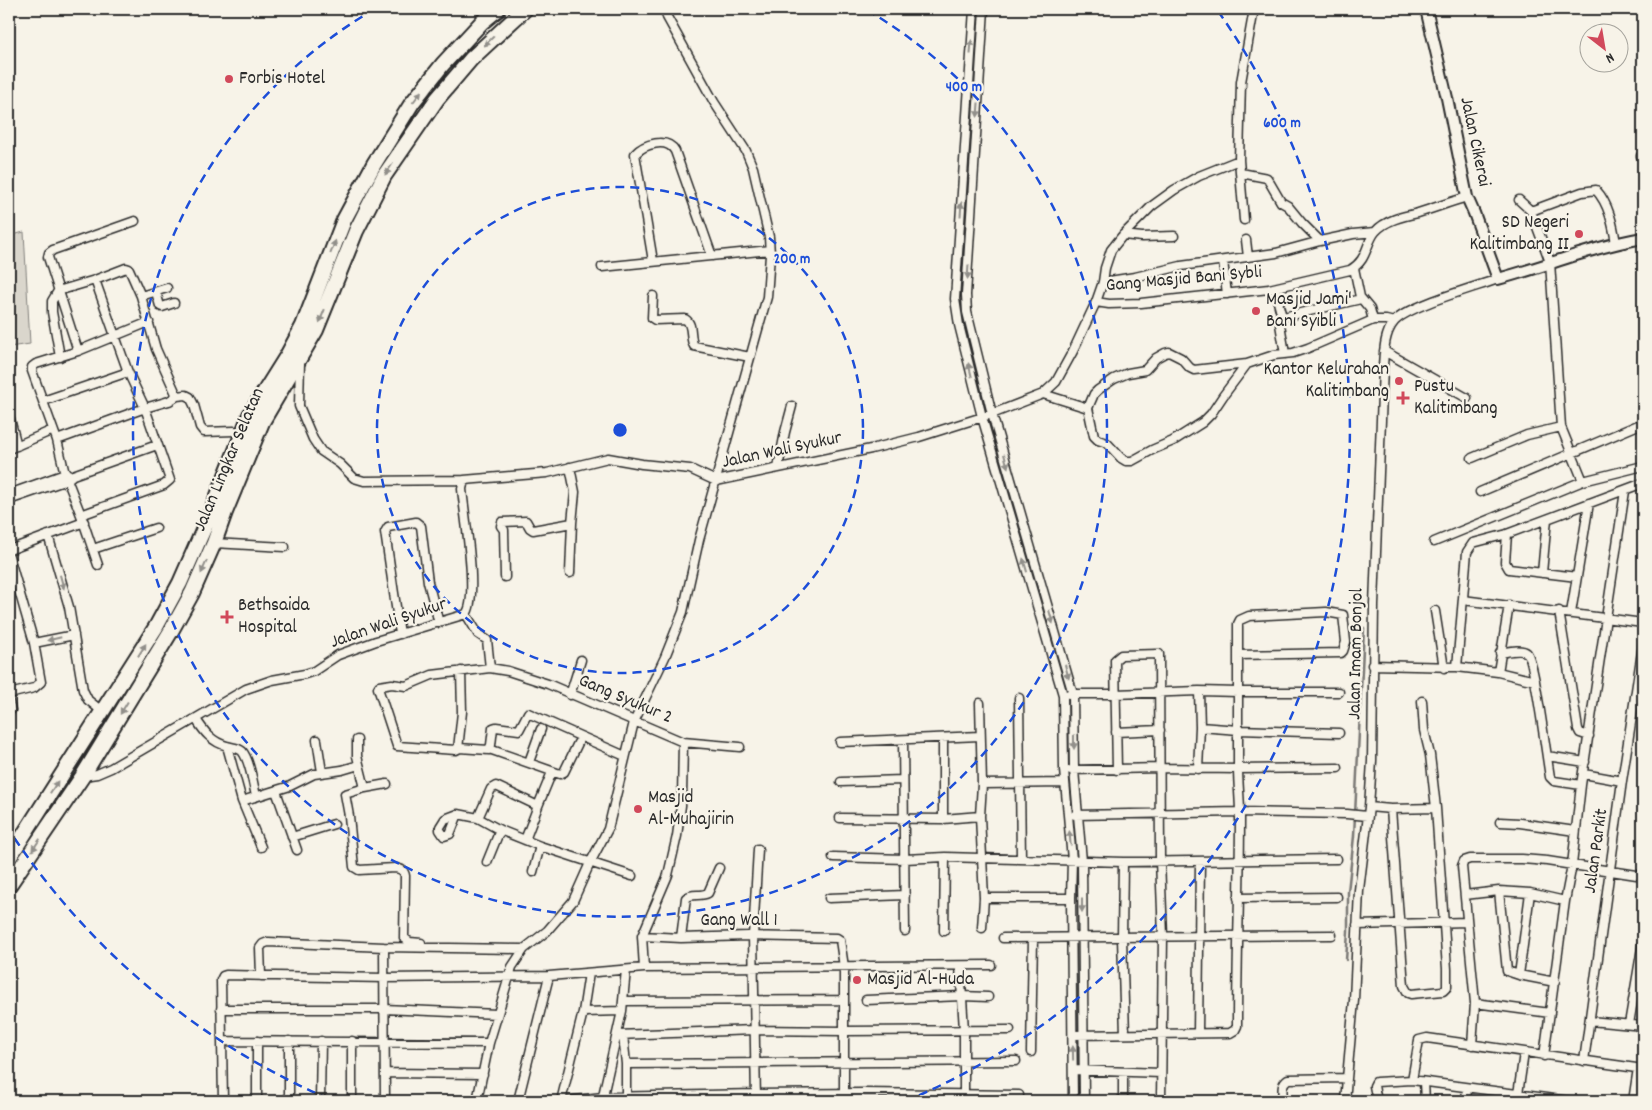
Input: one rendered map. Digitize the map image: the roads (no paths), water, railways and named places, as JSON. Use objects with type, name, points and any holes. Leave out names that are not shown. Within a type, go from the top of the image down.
[{"type":"highway","name":"Jalan Lingkar Selatan","points":[[294,360],[303,326],[344,220],[390,137],[412,103],[443,64],[482,22],[498,9]]},
{"type":"highway","name":"Jalan Lingkar Selatan","points":[[9,885],[82,777],[192,593],[214,543],[219,510],[250,416],[316,330],[356,231],[384,176],[448,85],[471,59],[526,9]]},
{"type":"highway","name":"Jalan Lingkar Selatan","points":[[9,858],[156,627],[219,510]]},
{"type":"street","points":[[477,1101],[489,1043],[508,976],[524,949],[565,912],[573,900],[608,829],[634,722],[678,626],[688,594],[699,540],[768,296],[770,250],[766,220],[753,168],[746,151],[714,102],[667,17],[665,9]]},
{"type":"street","points":[[974,9],[955,299],[959,325],[982,417],[1062,695],[1064,770],[1072,860],[1073,1101]]},
{"type":"street","points":[[984,9],[966,296],[969,328],[992,414],[1073,694],[1074,770],[1082,860],[1084,1101]]},
{"type":"street","points":[[1244,220],[1239,160],[1241,82],[1254,9]]},
{"type":"street","name":"Jalan Cikerai","points":[[1426,9],[1471,205],[1498,279]]},
{"type":"street","points":[[653,261],[635,154],[640,149],[659,142],[670,144],[675,151],[712,256]]},
{"type":"street","name":"Jalan Wali Syukur","points":[[82,777],[104,772],[246,689],[272,680],[314,671],[338,656],[400,634],[466,614],[471,602],[471,584],[462,489],[464,480],[547,473],[608,458],[690,469],[716,481],[919,437],[992,414],[1043,394],[1056,382],[1073,351],[1096,302],[1111,250],[1123,235],[1152,206],[1174,190],[1199,176],[1239,160]]},
{"type":"street","points":[[1241,173],[1267,178],[1281,202],[1288,206],[1320,240]]},
{"type":"street","points":[[1531,211],[1582,192],[1596,190],[1609,213],[1616,243]]},
{"type":"street","points":[[1519,200],[1531,211],[1550,262],[1561,427],[1583,481]]},
{"type":"street","points":[[1103,282],[1135,277],[1181,266],[1276,253],[1320,240],[1375,232],[1388,223],[1404,216],[1471,205]]},
{"type":"street","points":[[78,351],[48,258],[50,253],[53,250],[135,221]]},
{"type":"street","points":[[1373,320],[1370,309],[1361,299],[1354,268],[1365,254],[1375,232]]},
{"type":"street","points":[[1123,235],[1142,237],[1174,236]]},
{"type":"street","points":[[1247,364],[1211,414],[1203,422],[1173,441],[1132,461],[1126,461],[1121,458],[1107,443],[1096,438],[1092,432],[1088,408],[1094,394],[1119,376],[1145,370],[1156,358],[1165,353],[1169,352],[1175,355],[1194,370],[1247,364],[1308,348],[1373,320],[1390,321],[1410,310],[1498,279],[1532,270],[1550,262],[1616,243],[1643,238]]},
{"type":"street","points":[[1246,240],[1248,257]]},
{"type":"street","points":[[602,267],[770,250]]},
{"type":"street","points":[[1223,260],[1227,294]]},
{"type":"street","points":[[60,358],[52,312],[52,301],[58,291],[126,268],[129,269],[141,296],[156,349],[178,396]]},
{"type":"street","name":"Gang Masjid Bani Sybli","points":[[1096,302],[1109,304],[1141,303],[1276,288],[1354,268]]},
{"type":"street","points":[[9,550],[48,536],[83,518],[169,482],[170,478],[145,408],[128,372],[95,280]]},
{"type":"street","points":[[141,296],[167,288]]},
{"type":"street","points":[[1276,288],[1280,301],[1278,302],[1284,354]]},
{"type":"street","points":[[156,292],[160,306],[174,303]]},
{"type":"street","points":[[653,296],[652,318],[655,320],[688,320],[694,346],[750,357]]},
{"type":"street","points":[[1280,317],[1361,299]]},
{"type":"street","name":"Jalan Imam Bonjol","points":[[1345,1101],[1354,1000],[1359,890],[1372,761],[1372,665],[1384,352],[1390,321]]},
{"type":"street","points":[[98,565],[32,367],[36,364],[60,358],[149,322]]},
{"type":"street","points":[[1384,352],[1467,398]]},
{"type":"street","points":[[294,360],[299,406],[313,439],[321,451],[340,464],[354,478],[364,481],[464,480]]},
{"type":"street","points":[[44,401],[128,372]]},
{"type":"street","points":[[1043,394],[1088,408]]},
{"type":"street","points":[[56,440],[169,401],[178,396],[186,395],[190,397],[194,405],[200,427],[204,432],[234,431]]},
{"type":"street","points":[[778,468],[784,432],[792,406]]},
{"type":"street","points":[[9,415],[17,446]]},
{"type":"street","points":[[1480,492],[1643,423]]},
{"type":"street","points":[[1472,458],[1527,435],[1561,427]]},
{"type":"street","points":[[9,449],[53,430]]},
{"type":"street","points":[[9,494],[157,445]]},
{"type":"street","points":[[1434,542],[1583,481],[1643,466]]},
{"type":"street","points":[[570,467],[575,492],[570,573]]},
{"type":"street","points":[[9,500],[68,476]]},
{"type":"street","points":[[1457,668],[1464,600],[1466,552],[1473,544],[1507,534],[1643,483]]},
{"type":"street","points":[[1544,1056],[1565,901],[1572,865],[1581,785],[1625,491]]},
{"type":"street","points":[[1572,613],[1589,504]]},
{"type":"street","points":[[1542,573],[1547,519]]},
{"type":"street","points":[[505,577],[504,530],[501,526],[502,522],[526,521],[533,530],[572,523]]},
{"type":"street","points":[[400,634],[385,532],[388,527],[416,522],[420,526],[424,543],[428,582],[439,623]]},
{"type":"street","points":[[93,549],[156,528]]},
{"type":"street","points":[[1507,534],[1506,562],[1509,569],[1577,577]]},
{"type":"street","points":[[48,536],[69,606],[83,690],[88,700],[103,712]]},
{"type":"street","points":[[214,543],[285,547]]},
{"type":"street","points":[[9,556],[34,643],[41,682],[34,688],[9,694]]},
{"type":"street","points":[[1464,600],[1643,623]]},
{"type":"street","points":[[1498,672],[1509,605]]},
{"type":"street","points":[[1435,611],[1444,668]]},
{"type":"street","points":[[1559,611],[1578,729],[1580,733],[1589,736]]},
{"type":"street","points":[[1073,1035],[1230,1033],[1237,1026],[1240,812],[1238,770],[1238,655],[1238,624],[1244,617],[1326,612],[1343,615],[1346,642],[1341,653],[1238,655]]},
{"type":"street","points":[[466,614],[478,634],[487,640],[490,668]]},
{"type":"street","points":[[34,643],[74,635]]},
{"type":"street","points":[[1048,645],[1059,642]]},
{"type":"street","name":"Jalan Parkit","points":[[1584,1061],[1622,781],[1643,645]]},
{"type":"street","points":[[1500,653],[1524,651],[1528,653],[1552,780],[1581,785]]},
{"type":"street","points":[[1116,770],[1114,662],[1121,655],[1158,654],[1160,656],[1160,860],[1163,936],[1161,1101]]},
{"type":"street","points":[[570,695],[581,660]]},
{"type":"street","points":[[1372,665],[1457,668],[1498,672],[1534,681]]},
{"type":"street","name":"Gang Syukur 2","points":[[460,748],[456,750],[397,746],[378,688],[392,684],[406,686],[429,675],[490,668],[508,671],[534,678],[683,742],[682,798],[677,836],[668,875],[642,936],[644,968]]},
{"type":"street","points":[[460,672],[462,712],[460,748],[489,750],[493,728],[519,730],[528,713],[625,756]]},
{"type":"street","points":[[1062,695],[1198,691],[1339,692]]},
{"type":"street","points":[[1198,691],[1200,727],[1198,769]]},
{"type":"street","points":[[1019,698],[1021,859]]},
{"type":"street","points":[[1390,809],[1404,986],[1408,993],[1412,994],[1442,991],[1446,989],[1447,969],[1436,808],[1430,755],[1424,730],[1422,701]]},
{"type":"street","points":[[980,703],[982,784],[980,816],[984,898],[982,928]]},
{"type":"street","points":[[1634,713],[1643,714]]},
{"type":"street","points":[[196,719],[210,738],[241,750],[246,756],[256,796]]},
{"type":"street","points":[[1200,727],[1238,730],[1339,732]]},
{"type":"street","points":[[529,762],[541,729]]},
{"type":"street","points":[[1116,732],[1160,730]]},
{"type":"street","points":[[840,742],[980,736]]},
{"type":"street","points":[[942,819],[943,738]]},
{"type":"street","points":[[317,740],[322,772]]},
{"type":"street","points":[[357,740],[357,756],[365,788]]},
{"type":"street","points":[[903,740],[905,931]]},
{"type":"street","points":[[683,742],[740,747]]},
{"type":"street","points":[[492,750],[560,774],[564,772],[578,743]]},
{"type":"street","points":[[227,746],[242,801],[261,847]]},
{"type":"street","points":[[1547,756],[1585,762]]},
{"type":"street","points":[[242,801],[290,786],[314,774],[342,770],[359,765]]},
{"type":"street","points":[[1064,770],[1338,768]]},
{"type":"street","points":[[525,840],[552,772]]},
{"type":"street","points":[[1584,774],[1622,781]]},
{"type":"street","points":[[841,782],[902,780]]},
{"type":"street","points":[[982,784],[1065,782]]},
{"type":"street","points":[[387,784],[345,794],[354,867],[359,870],[401,868],[405,876],[404,938],[410,942],[424,943],[442,948]]},
{"type":"street","points":[[478,818],[491,789],[496,786],[538,806]]},
{"type":"street","points":[[276,790],[297,850]]},
{"type":"street","points":[[1368,807],[1390,809],[1436,808]]},
{"type":"street","points":[[1068,815],[1240,812],[1367,816]]},
{"type":"street","points":[[458,814],[478,818],[500,830],[540,846],[632,876]]},
{"type":"street","points":[[840,818],[903,820],[980,816]]},
{"type":"street","points":[[1500,822],[1575,831]]},
{"type":"street","points":[[292,837],[334,824]]},
{"type":"street","points":[[487,862],[500,830]]},
{"type":"street","points":[[533,872],[540,846]]},
{"type":"street","points":[[756,1098],[753,936],[758,849]]},
{"type":"street","points":[[834,857],[905,859],[945,857],[1123,862],[1338,859]]},
{"type":"street","points":[[944,931],[945,857]]},
{"type":"street","points":[[1472,1045],[1475,1004],[1462,866],[1466,860],[1522,859],[1643,876]]},
{"type":"street","points":[[1198,1033],[1200,861]]},
{"type":"street","points":[[1123,862],[1122,938],[1126,1034]]},
{"type":"street","points":[[681,938],[686,898],[690,895],[704,895],[708,893],[719,868]]},
{"type":"street","points":[[1465,895],[1499,891],[1530,893],[1565,901]]},
{"type":"street","points":[[1499,891],[1507,970],[1519,975],[1555,982]]},
{"type":"street","points":[[1519,975],[1530,893]]},
{"type":"street","points":[[829,898],[905,896]]},
{"type":"street","points":[[1238,898],[1337,897]]},
{"type":"street","points":[[984,898],[1071,898]]},
{"type":"street","points":[[1357,925],[1467,922]]},
{"type":"street","points":[[1003,938],[1332,935]]},
{"type":"street","name":"Gang Wall 1","points":[[642,936],[681,938],[753,936],[837,938],[842,942],[844,967]]},
{"type":"street","points":[[1031,1052],[1033,938]]},
{"type":"street","points":[[261,976],[260,948],[268,942],[384,947],[524,949]]},
{"type":"street","points":[[1629,1024],[1643,942]]},
{"type":"street","points":[[384,947],[385,1101]]},
{"type":"street","points":[[223,1101],[221,980],[226,975],[385,978],[549,976],[644,968],[991,965]]},
{"type":"street","points":[[960,966],[964,1030],[964,1097]]},
{"type":"street","points":[[844,967],[844,1097]]},
{"type":"street","points":[[602,1099],[620,1035],[626,970]]},
{"type":"street","points":[[561,1101],[583,1012],[590,973]]},
{"type":"street","points":[[518,1101],[549,976]]},
{"type":"street","points":[[866,1000],[962,996],[988,997]]},
{"type":"street","points":[[623,1001],[843,1000]]},
{"type":"street","points":[[1475,1004],[1550,1013]]},
{"type":"street","points":[[221,1009],[384,1009],[498,1014]]},
{"type":"street","points":[[583,1012],[622,1011]]},
{"type":"street","points":[[1590,1020],[1643,1026]]},
{"type":"street","points":[[620,1035],[755,1030],[843,1032],[1010,1030]]},
{"type":"street","points":[[620,1035],[626,1064],[626,1097]]},
{"type":"street","points":[[1412,1080],[1419,1040],[1427,1038],[1641,1069],[1633,1101]]},
{"type":"street","points":[[222,1041],[489,1043]]},
{"type":"street","points":[[257,1041],[257,1101]]},
{"type":"street","points":[[289,1101],[290,1041]]},
{"type":"street","points":[[320,1101],[321,1041]]},
{"type":"street","points":[[352,1041],[352,1101]]},
{"type":"street","points":[[1518,1097],[1524,1053]]},
{"type":"street","points":[[626,1064],[1016,1061]]},
{"type":"street","points":[[1073,1070],[1161,1073]]},
{"type":"street","points":[[1123,1072],[1123,1101]]},
{"type":"street","points":[[384,1074],[483,1074]]},
{"type":"street","points":[[1283,1101],[1283,1086],[1288,1079],[1347,1078]]},
{"type":"street","points":[[1378,1101],[1374,1086],[1376,1082],[1412,1080],[1518,1097],[1569,1101]]},
{"type":"street","points":[[1424,1082],[1425,1101]]},
{"type":"street","points":[[1466,1101],[1467,1088]]},
{"type":"street","points":[[566,1101],[626,1097],[689,1099],[1019,1095]]},
{"type":"waterway","points":[[1346,960],[1348,892],[1354,836],[1364,628]]},
{"type":"place","name":"Forbis Hotel","points":[[229,79]]},
{"type":"place","name":"SD Negeri Kalitimbang II","points":[[1579,234]]},
{"type":"place","name":"Masjid Jami' Bani Syibli","points":[[1256,311]]},
{"type":"place","name":"Kantor Kelurahan Kalitimbang","points":[[1399,381]]},
{"type":"place","name":"Pustu Kalitimbang","points":[[1403,398]]},
{"type":"place","name":"Bethsaida Hospital","points":[[227,617]]},
{"type":"place","name":"Masjid Al-Muhajirin","points":[[638,809]]},
{"type":"place","name":"Masjid Al-Huda","points":[[857,980]]}]
